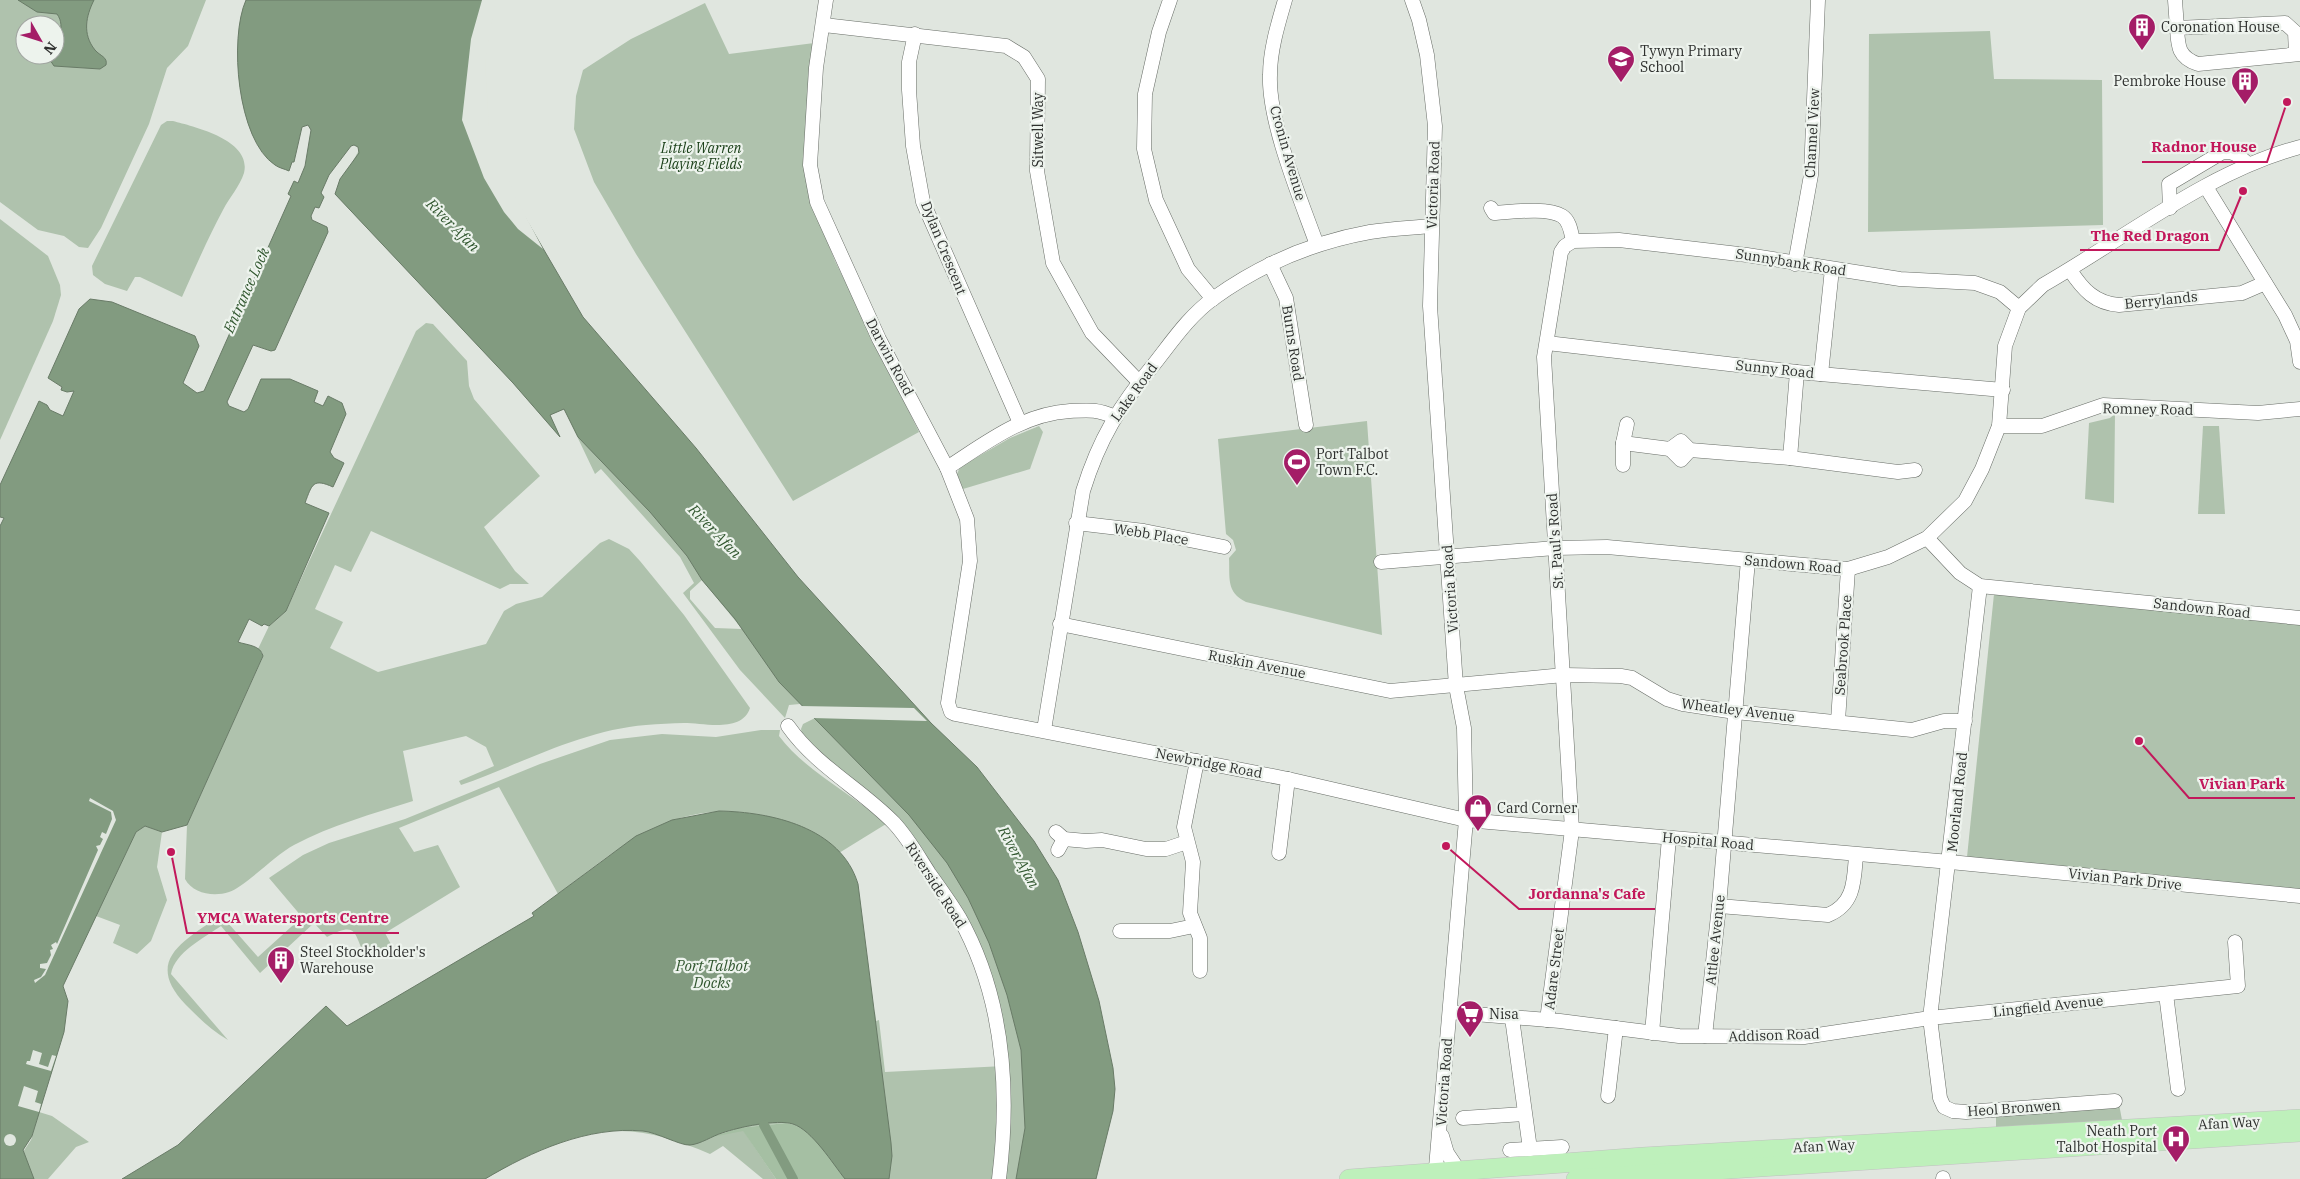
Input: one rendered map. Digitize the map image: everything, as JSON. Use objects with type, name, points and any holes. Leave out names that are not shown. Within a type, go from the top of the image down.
[{"type":"main road","name":"Afan Way","points":[[1349,1179],[1435,1176],[1459,1171],[1643,1157],[2300,1119]]},
{"type":"main road","name":"Afan Way","points":[[1576,1179],[2300,1132]]},
{"type":"street","name":"Darwin Road","points":[[826,0],[824,25],[816,68],[810,165],[817,202],[879,338],[947,468],[966,519],[970,561],[948,699],[951,712]]},
{"type":"street","points":[[1170,0],[1159,32],[1145,94],[1144,149],[1156,200],[1188,269],[1213,299]]},
{"type":"street","name":"Cronin Avenue","points":[[1285,0],[1273,49],[1270,76],[1272,100],[1277,125],[1317,245]]},
{"type":"street","name":"Victoria Road","points":[[1412,0],[1422,28],[1433,93],[1435,126],[1430,226],[1430,306],[1456,686],[1464,728],[1466,820],[1435,1176]]},
{"type":"street","name":"Channel View","points":[[1795,264],[1811,175],[1818,0]]},
{"type":"street","points":[[2175,0],[2177,28],[2180,52],[2184,58],[2198,64],[2298,54],[2294,32],[2284,22],[2177,28]]},
{"type":"street","name":"Sitwell Way","points":[[824,25],[1006,46],[1024,57],[1038,79],[1037,171],[1053,263],[1092,333],[1139,382]]},
{"type":"street","name":"Dylan Crescent","points":[[915,34],[909,62],[909,90],[913,146],[923,202],[1020,423]]},
{"type":"street","points":[[1927,538],[1965,500],[1982,469],[1999,426],[2005,346],[2019,308],[2044,286],[2206,186],[2248,164],[2300,147]]},
{"type":"street","points":[[2170,208],[2169,184],[2220,152],[2227,150],[2232,152],[2248,164]]},
{"type":"street","points":[[2206,186],[2285,315],[2297,341],[2300,362]]},
{"type":"street","points":[[1491,208],[1494,213],[1552,212],[1563,216],[1569,225],[1573,241]]},
{"type":"street","name":"Lake Road","points":[[1044,730],[1076,523],[1083,491],[1094,455],[1115,417],[1139,382],[1184,325],[1213,299],[1270,264],[1317,245],[1370,232],[1430,226]]},
{"type":"street","name":"Sunnybank Road","points":[[1573,241],[1629,241],[1747,254],[1795,264],[1900,279],[1975,283],[2000,292],[2019,308]]},
{"type":"street","name":"St. Paul's Road","points":[[1572,830],[1544,357],[1561,252],[1565,246],[1573,241]]},
{"type":"street","name":"Burns Road","points":[[1270,264],[1286,298],[1306,425]]},
{"type":"street","points":[[1822,374],[1832,269]]},
{"type":"street","name":"Berrylands","points":[[2070,270],[2091,296],[2105,304],[2119,305],[2242,292],[2265,284]]},
{"type":"street","name":"Sunny Road","points":[[1547,344],[1796,372],[2003,390]]},
{"type":"street","points":[[1790,458],[1796,372]]},
{"type":"street","name":"Romney Road","points":[[1999,426],[2042,426],[2103,405],[2258,413],[2300,409]]},
{"type":"street","points":[[947,468],[1020,423],[1043,414],[1098,409],[1115,417]]},
{"type":"street","points":[[1623,465],[1623,443],[1627,424]]},
{"type":"street","points":[[1623,443],[1670,449],[1681,441],[1690,450],[1790,458],[1897,477],[1915,470]]},
{"type":"street","name":"Webb Place","points":[[1076,523],[1144,531],[1224,547]]},
{"type":"street","name":"Sandown Road","points":[[1381,562],[1555,548],[1619,547],[1848,569],[1888,557],[1927,538],[1960,573],[1980,586],[2300,618]]},
{"type":"street","name":"Attlee Avenue","points":[[1705,1036],[1719,906],[1748,560]]},
{"type":"street","name":"Seabrook Place","points":[[1838,721],[1848,569]]},
{"type":"street","name":"Moorland Road","points":[[1930,1018],[1950,862],[1980,586]]},
{"type":"street","name":"Ruskin Avenue","points":[[1060,624],[1390,691],[1456,686]]},
{"type":"street","name":"Wheatley Avenue","points":[[1456,686],[1564,675],[1621,676],[1632,678],[1667,699],[1683,704],[1735,712],[1912,730],[1944,722],[1965,721]]},
{"type":"street","name":"Newbridge Road","points":[[951,712],[1288,779],[1466,820]]},
{"type":"street","name":"Riverside Road","points":[[788,726],[809,750],[898,828],[952,906],[968,936],[997,1024],[1004,1066],[1004,1124],[999,1179]]},
{"type":"street","points":[[1197,760],[1184,827],[1193,862],[1190,913],[1207,957],[1200,971]]},
{"type":"street","points":[[1283,844],[1288,779]]},
{"type":"street","name":"Hospital Road","points":[[1466,820],[1950,862]]},
{"type":"street","name":"Adare Street","points":[[1547,1020],[1572,830]]},
{"type":"street","points":[[1652,1033],[1668,838]]},
{"type":"street","points":[[1059,840],[1086,842],[1102,840],[1146,849],[1166,849],[1187,842]]},
{"type":"street","points":[[1719,906],[1828,915],[1838,911],[1846,903],[1853,890],[1856,855]]},
{"type":"street","name":"Vivian Park Drive","points":[[1950,862],[2300,896]]},
{"type":"street","points":[[1129,928],[1170,931],[1194,926]]},
{"type":"street","name":"Lingfield Avenue","points":[[1930,1018],[2238,986],[2235,942]]},
{"type":"street","points":[[2166,994],[2178,1089]]},
{"type":"street","name":"Addison Road","points":[[1450,1012],[1547,1020],[1679,1036],[1804,1037],[1930,1018]]},
{"type":"street","points":[[1512,1018],[1530,1149]]},
{"type":"street","name":"Heol Bronwen","points":[[1930,1018],[1940,1098],[1944,1107],[1953,1111],[1966,1112],[2115,1101]]},
{"type":"street","points":[[1608,1096],[1616,1028]]},
{"type":"street","points":[[1463,1118],[1524,1114]]},
{"type":"street","points":[[1440,1130],[1447,1153],[1459,1171]]},
{"type":"street","points":[[1510,1150],[1562,1147]]},
{"type":"green space","points":[[0,0],[206,0],[188,46],[167,68],[149,124],[101,228],[88,248],[79,247],[64,236],[38,230],[0,202]]},
{"type":"green space","name":"Little Warren Playing Fields","points":[[705,3],[729,54],[814,43],[807,162],[808,193],[835,261],[919,432],[793,501],[636,254],[594,182],[574,129],[576,96],[583,70],[631,39]]},
{"type":"green space","points":[[1990,31],[1994,79],[2102,80],[2103,225],[1868,232],[1869,34]]},
{"type":"green space","points":[[167,121],[195,127],[220,137],[239,152],[244,162],[242,178],[225,205],[182,297],[140,277],[135,277],[127,291],[105,284],[93,275],[92,266],[161,125]]},
{"type":"green space","points":[[359,150],[1042,925],[1026,1179],[845,1179],[810,1137],[794,1125],[786,1123],[738,1128],[716,1135],[743,1130],[776,1179],[763,1179],[723,1146],[710,1154],[659,1136],[626,1131],[609,1131],[573,1138],[875,1012],[876,1021],[879,1020],[885,1072],[1004,1066],[973,947],[914,850],[803,738],[801,729],[803,724],[815,718],[800,704],[789,705],[785,718],[740,670],[683,593],[694,583],[680,557],[601,469],[595,474],[564,409],[550,415],[560,437],[513,383],[335,194]],"holes":[[[702,580],[742,629],[715,628],[690,599],[690,591]]]},
{"type":"green space","points":[[0,219],[48,256],[60,285],[61,295],[53,321],[0,440]]},
{"type":"green space","points":[[426,323],[433,324],[467,361],[469,386],[474,399],[540,476],[484,527],[515,571],[529,584],[510,584],[500,589],[371,531],[351,572],[335,565],[315,609],[343,622],[330,648],[378,672],[486,644],[504,611],[516,604],[542,597],[600,543],[609,539],[629,549],[640,561],[684,615],[750,708],[746,716],[731,724],[656,724],[622,728],[599,734],[552,749],[461,785],[459,781],[494,766],[486,747],[466,736],[403,751],[413,801],[352,820],[308,838],[286,850],[243,884],[229,892],[211,894],[198,891],[185,879],[187,825],[262,659],[263,653],[258,649],[269,626],[286,611],[416,331]]},
{"type":"green space","points":[[2115,414],[2114,503],[2085,499],[2089,423],[2110,418]]},
{"type":"green space","name":"Port Talbot Town F.C.","points":[[1367,421],[1382,635],[1246,602],[1240,598],[1235,594],[1230,584],[1229,558],[1236,550],[1233,540],[1226,534],[1218,439]]},
{"type":"green space","points":[[1039,426],[1043,432],[1030,469],[963,489],[957,474],[960,467],[1010,438]]},
{"type":"green space","points":[[2203,426],[2219,426],[2225,514],[2198,514]]},
{"type":"green space","points":[[1994,594],[2300,625],[2300,889],[1967,857]]},
{"type":"green space","points":[[761,730],[780,730],[779,736],[802,761],[886,824],[839,853],[808,829],[790,823],[770,817],[737,812],[707,812],[680,818],[655,828],[631,841],[558,894],[499,787],[399,828],[414,852],[438,845],[460,887],[385,933],[393,948],[367,959],[357,937],[350,930],[338,932],[327,937],[314,923],[260,973],[221,926],[184,952],[178,959],[171,974],[228,1040],[217,1033],[186,1005],[174,989],[168,976],[168,964],[182,943],[221,915],[258,957],[302,917],[269,878],[303,855],[329,843],[405,819],[540,764],[610,740],[662,734],[716,737]]},
{"type":"green space","points":[[145,826],[162,832],[157,867],[167,900],[151,941],[137,954],[113,943],[120,925],[96,916],[136,832]]},
{"type":"green space","points":[[2119,1104],[2122,1120],[1996,1129],[1996,1112]]},
{"type":"green space","points":[[39,1112],[52,1116],[89,1142],[76,1147],[48,1179],[34,1179],[23,1152],[31,1140]]},
{"type":"shaded area","points":[[786,1123],[795,1125],[812,1137],[845,1179],[776,1179],[743,1131],[712,1137],[738,1128]]},
{"type":"water","points":[[18,0],[94,0],[87,19],[88,38],[95,50],[105,58],[106,65],[100,69],[54,66],[65,65],[65,15],[37,12]]},
{"type":"water","name":"River Afan","points":[[246,0],[493,0],[482,60],[487,126],[512,195],[583,317],[696,448],[798,577],[931,723],[977,767],[1034,841],[1058,880],[1078,932],[1099,1001],[1113,1068],[1115,1089],[1113,1111],[1096,1179],[1016,1179],[1025,1128],[1021,1050],[1007,995],[989,943],[968,898],[947,863],[909,815],[779,682],[735,619],[702,580],[687,556],[650,512],[578,437],[564,409],[550,415],[560,437],[513,383],[335,194],[340,179],[359,153],[358,147],[354,145],[351,146],[329,175],[321,193],[324,197],[319,208],[315,207],[311,216],[312,220],[327,227],[328,232],[275,350],[271,351],[253,345],[227,402],[229,406],[244,412],[248,409],[261,379],[290,379],[318,391],[314,402],[323,406],[328,396],[342,403],[346,414],[330,452],[334,458],[344,463],[333,487],[321,483],[314,484],[305,503],[329,513],[286,611],[269,626],[264,624],[262,626],[249,619],[238,642],[253,646],[262,652],[263,656],[187,825],[162,832],[145,826],[136,832],[63,986],[68,1001],[64,1032],[32,1136],[23,1150],[34,1179],[0,1179],[0,526],[4,518],[0,517],[0,485],[39,401],[47,405],[50,410],[63,416],[74,391],[67,392],[61,390],[62,387],[48,378],[79,309],[90,299],[112,302],[195,336],[199,346],[183,383],[197,393],[204,391],[291,196],[288,194],[294,181],[298,183],[305,166],[311,130],[308,125],[302,127],[294,162],[292,162],[289,171],[275,165],[262,152],[252,134],[240,87],[238,62],[238,38]]},
{"type":"water","name":"Port Talbot Docks","points":[[719,811],[760,815],[802,826],[820,836],[836,849],[849,865],[858,884],[891,1143],[892,1156],[889,1179],[845,1179],[822,1148],[800,1127],[778,1122],[738,1128],[690,1145],[643,1131],[622,1130],[602,1132],[541,1150],[485,1179],[122,1179],[178,1145],[326,1006],[347,1026],[534,916],[532,913],[636,836],[672,820]]},
{"type":"pier","points":[[482,0],[496,0],[485,60],[489,126],[514,194],[543,249],[518,229],[504,212],[484,178],[462,120],[471,39]]},
{"type":"pier","points":[[800,706],[914,708],[927,721],[812,718]]},
{"type":"pier","points":[[90,798],[113,811],[116,820],[45,975],[35,983],[34,980],[41,977],[46,969],[40,968],[40,964],[47,963],[51,955],[50,950],[53,949],[51,945],[56,942],[57,944],[98,850],[96,846],[100,845],[103,839],[100,837],[102,832],[106,834],[112,819],[111,812],[89,801]]},
{"type":"pier","points":[[33,1050],[42,1053],[39,1064],[48,1067],[52,1055],[56,1056],[51,1071],[26,1064],[27,1061],[30,1061]]},
{"type":"pier","points":[[24,1086],[38,1091],[35,1102],[41,1104],[39,1112],[18,1106]]},
{"type":"pier","points":[[10,1134],[16,1140],[10,1146],[4,1140]]},
{"type":"waterway","points":[[764,1125],[793,1179]]},
{"type":"place","name":"Coronation House","points":[[2142,51]]},
{"type":"place","name":"Tywyn Primary School","points":[[1621,83]]},
{"type":"place","name":"Radnor House","points":[[2287,102]]},
{"type":"place","name":"Pembroke House","points":[[2245,105]]},
{"type":"place","name":"The Red Dragon","points":[[2243,191]]},
{"type":"place","name":"Port Talbot Town F.C.","points":[[1297,486]]},
{"type":"place","name":"Vivian Park","points":[[2139,741]]},
{"type":"place","name":"Card Corner","points":[[1478,832]]},
{"type":"place","name":"Jordanna's Cafe","points":[[1446,846]]},
{"type":"place","name":"YMCA Watersports Centre","points":[[171,852]]},
{"type":"place","name":"Steel Stockholder's Warehouse","points":[[281,984]]},
{"type":"place","name":"Nisa","points":[[1470,1038]]},
{"type":"place","name":"Neath Port Talbot Hospital","points":[[2176,1163]]},
{"type":"water label","name":"Entrance Lock","points":[[246,290]]}]
